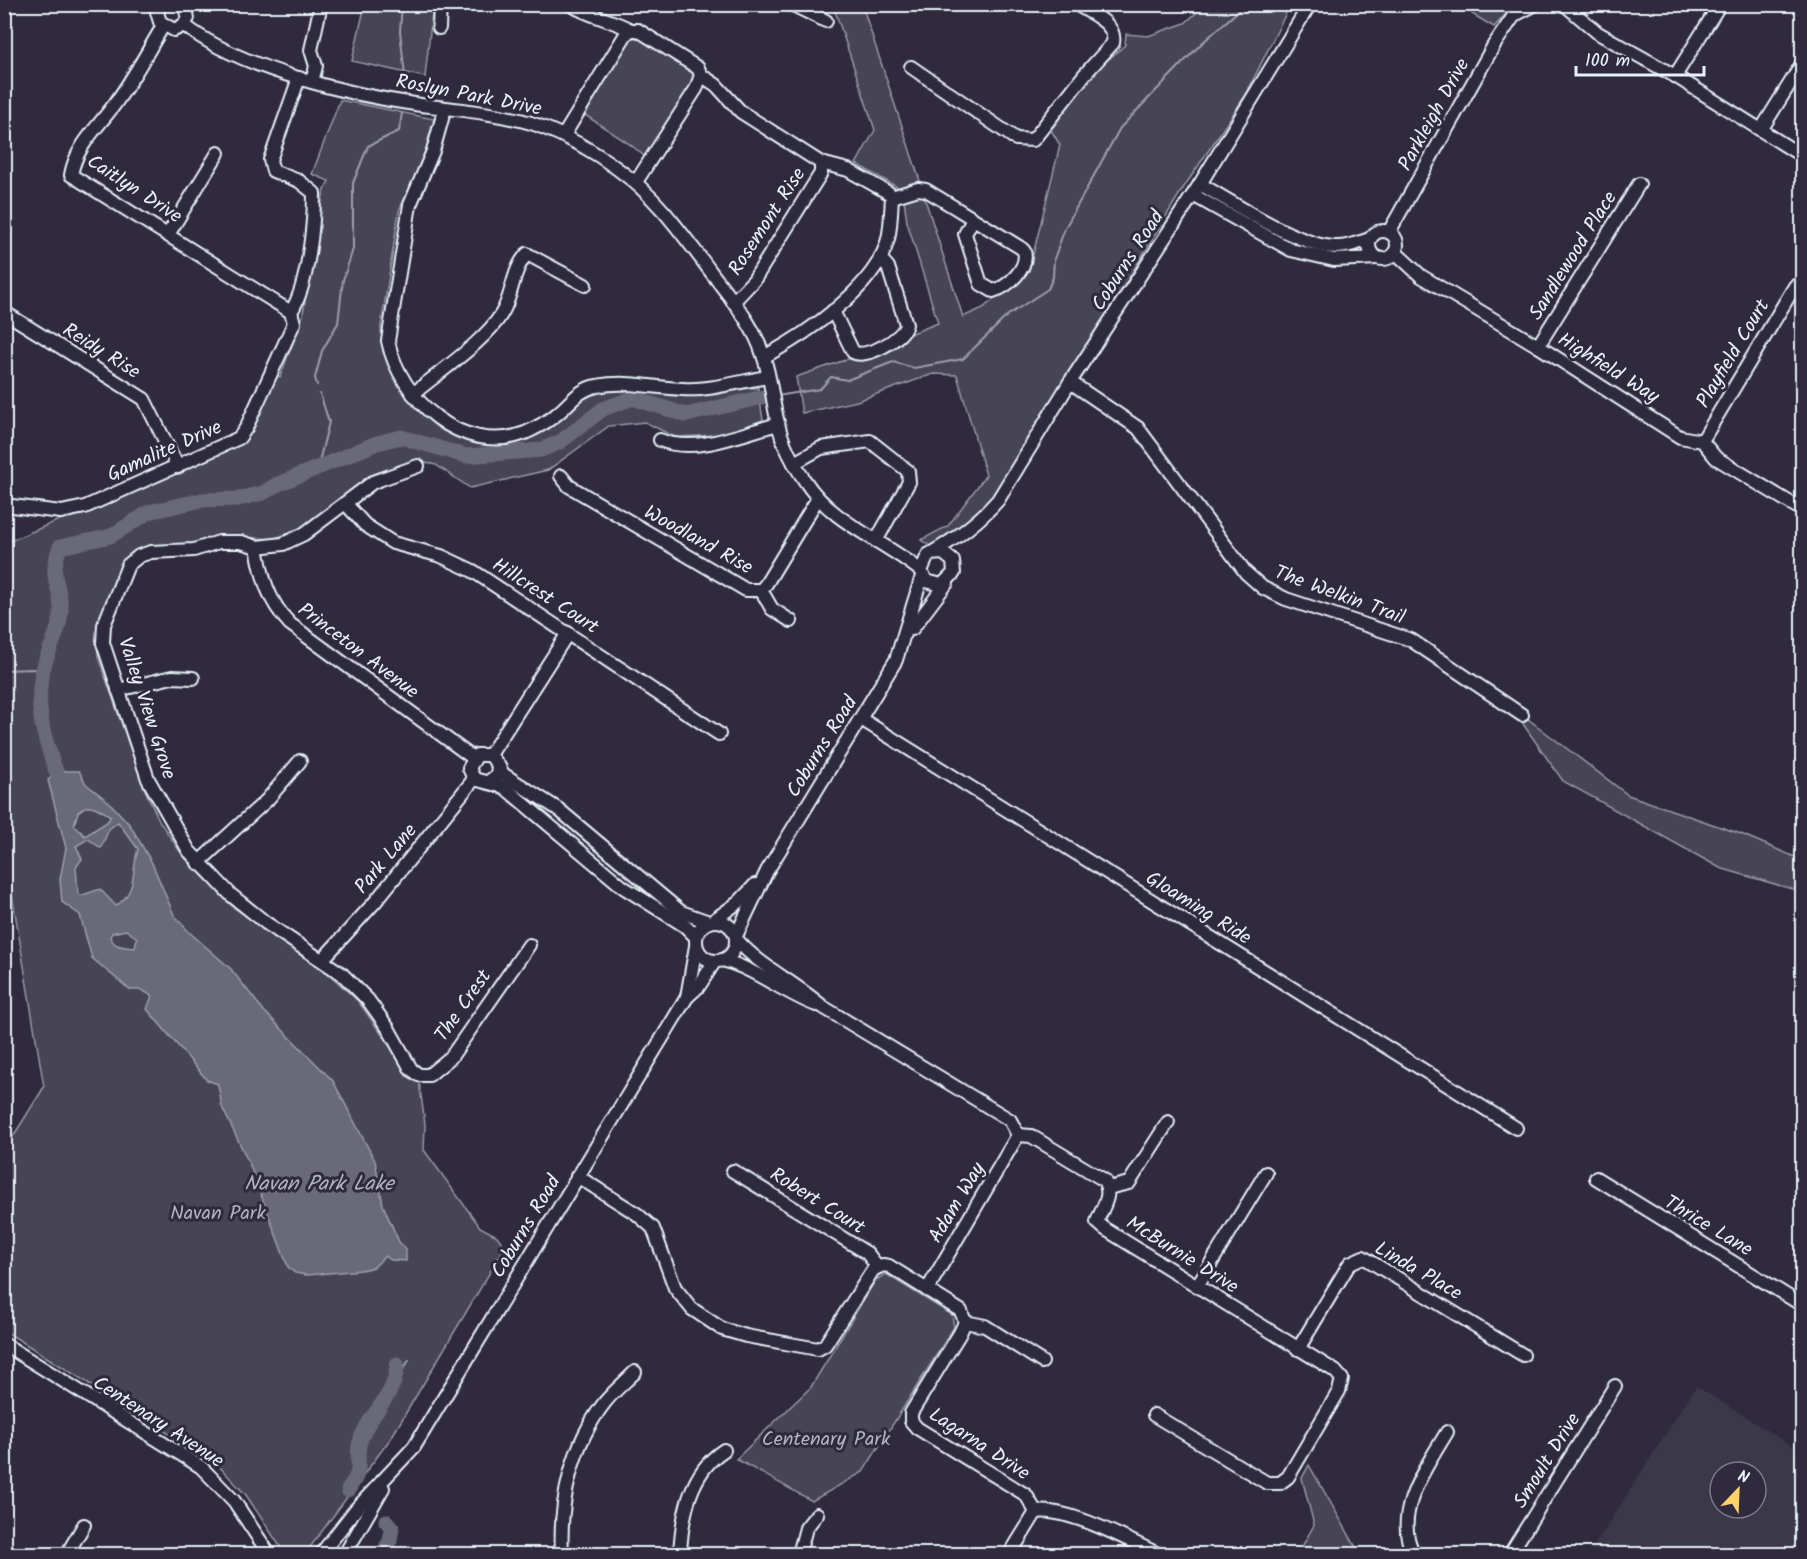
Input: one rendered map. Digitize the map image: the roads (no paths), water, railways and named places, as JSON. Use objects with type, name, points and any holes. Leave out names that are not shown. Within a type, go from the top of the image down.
[{"type":"street","points":[[157,5],[158,18],[163,26],[174,30],[184,25],[188,13],[184,4]]},
{"type":"street","points":[[312,82],[316,66],[311,50],[321,4]]},
{"type":"street","points":[[439,28],[440,4]]},
{"type":"street","name":"Rosemont Rise","points":[[570,4],[586,14],[617,22],[631,30],[638,30],[698,68],[701,75],[716,85],[741,112],[821,163],[821,173],[754,280],[733,302]]},
{"type":"street","points":[[791,4],[826,21]]},
{"type":"street","points":[[911,67],[1016,139],[1033,140],[1085,74],[1113,43],[1114,37],[1109,26],[1076,4]]},
{"type":"street","name":"Coburns Road","points":[[929,554],[968,530],[998,500],[1070,382],[1200,184],[1310,4]]},
{"type":"street","name":"Parkleigh Drive","points":[[1389,232],[1494,45],[1522,4]]},
{"type":"street","name":"Parkleigh Drive","points":[[1514,16],[1536,4]]},
{"type":"street","points":[[1564,4],[1608,39],[1675,76],[1803,156]]},
{"type":"street","points":[[1576,4],[1586,23]]},
{"type":"street","points":[[1675,76],[1720,4]]},
{"type":"street","name":"Roslyn Park Drive","points":[[184,25],[199,37],[232,52],[312,82],[421,105],[534,124],[564,135],[636,182],[664,210],[753,329],[764,357],[778,424],[794,463],[818,498],[839,517],[876,541],[898,552],[916,557],[929,554]]},
{"type":"street","name":"Caitlyn Drive","points":[[163,26],[112,108],[74,160],[71,175],[169,233],[291,312]]},
{"type":"street","points":[[564,135],[626,34],[631,30]]},
{"type":"street","points":[[1761,130],[1803,64]]},
{"type":"street","points":[[636,182],[696,89],[701,75]]},
{"type":"street","name":"Gamalite Drive","points":[[4,505],[61,512],[85,507],[239,438],[246,428],[294,323],[291,312],[299,299],[314,212],[314,193],[299,181],[273,171],[270,166],[299,78]]},
{"type":"street","points":[[444,108],[434,151],[410,205],[389,324],[391,354],[404,382],[433,415],[452,428],[475,437],[502,437],[524,433],[554,417],[577,395],[593,386],[625,382],[685,390],[768,377]]},
{"type":"street","points":[[169,233],[218,153]]},
{"type":"street","points":[[764,357],[803,336],[833,311],[858,287],[880,258],[888,239],[892,198],[889,193],[848,170],[821,163]]},
{"type":"street","points":[[1192,195],[1291,250],[1334,260],[1387,258],[1395,252],[1396,240],[1389,232],[1376,232],[1370,239],[1339,248],[1302,240],[1200,184]]},
{"type":"street","name":"Sandlewood Place","points":[[1538,346],[1639,184]]},
{"type":"street","points":[[892,198],[918,189],[926,190],[1021,248],[1026,254],[1022,268],[997,290],[989,290],[981,284],[966,234],[973,219]]},
{"type":"street","points":[[1370,239],[1371,252],[1378,258]]},
{"type":"street","name":"Highfield Way","points":[[1395,252],[1421,276],[1538,346],[1680,437],[1702,441],[1716,458],[1803,510]]},
{"type":"street","points":[[413,394],[493,327],[504,311],[520,261],[527,254],[585,285]]},
{"type":"street","points":[[833,311],[853,352],[857,355],[865,355],[900,336],[906,324],[888,267],[880,258]]},
{"type":"street","name":"Playfield Court","points":[[1702,441],[1796,286]]},
{"type":"street","name":"Reidy Rise","points":[[4,312],[144,399],[178,467]]},
{"type":"street","name":"The Welkin Trail","points":[[1070,382],[1138,428],[1246,573],[1263,588],[1286,599],[1411,640],[1522,715]]},
{"type":"street","points":[[660,440],[676,444],[710,442],[778,424]]},
{"type":"street","points":[[794,463],[821,448],[863,440],[877,444],[908,471],[909,482],[876,541]]},
{"type":"street","name":"Valley View Grove","points":[[418,466],[373,482],[295,540],[257,547],[241,542],[219,542],[194,550],[151,552],[139,556],[128,565],[104,625],[103,643],[148,779],[168,818],[198,863],[231,895],[266,923],[323,959],[368,1000],[403,1051],[411,1069],[419,1075]]},
{"type":"street","name":"Woodland Rise","points":[[561,476],[569,486],[746,590],[761,590],[818,498]]},
{"type":"street","name":"Hillcrest Court","points":[[345,503],[378,535],[393,543],[441,556],[473,571],[719,734]]},
{"type":"street","name":"Coburns Road","points":[[954,567],[955,551],[968,530]]},
{"type":"street","name":"Princeton Avenue","points":[[257,547],[265,587],[279,613],[290,624],[473,758]]},
{"type":"street","name":"Roslyn Park Drive","points":[[898,552],[921,573]]},
{"type":"street","points":[[936,552],[949,556],[954,567],[948,583],[936,586],[921,573],[929,554],[936,552]]},
{"type":"street","name":"Coburns Road","points":[[736,938],[767,871],[896,660],[904,640],[921,573]]},
{"type":"street","name":"Coburns Road","points":[[904,640],[948,583]]},
{"type":"street","points":[[761,590],[772,609],[790,621]]},
{"type":"street","points":[[488,782],[497,775],[494,760],[568,633]]},
{"type":"street","points":[[118,690],[172,677],[193,678]]},
{"type":"street","name":"Gloaming Ride","points":[[861,719],[1516,1128]]},
{"type":"street","points":[[823,1007],[798,998],[737,964],[703,957],[686,927],[623,887],[504,787],[474,779],[470,768],[473,758],[482,754],[494,760],[502,774],[558,809],[681,912],[725,923],[756,958],[800,987],[823,1007],[1010,1120],[1018,1135],[1031,1136],[1104,1180],[1108,1188],[1129,1183],[1168,1122]]},
{"type":"street","points":[[198,863],[267,800],[300,761]]},
{"type":"street","name":"Park Lane","points":[[323,959],[375,902],[474,779]]},
{"type":"street","name":"Coburns Road","points":[[711,921],[744,897],[767,871]]},
{"type":"street","points":[[696,941],[700,927],[711,921]]},
{"type":"street","points":[[719,961],[733,952],[736,938]]},
{"type":"street","name":"Coburns Road","points":[[687,997],[696,941]]},
{"type":"street","name":"The Crest","points":[[419,1075],[429,1075],[451,1057],[529,945]]},
{"type":"street","name":"Coburns Road","points":[[321,1554],[356,1509],[414,1447],[687,997],[719,961]]},
{"type":"street","name":"Adam Way","points":[[927,1290],[1018,1135]]},
{"type":"street","name":"Robert Court","points":[[734,1171],[867,1253],[877,1266]]},
{"type":"street","points":[[1197,1286],[1266,1173]]},
{"type":"street","points":[[577,1176],[637,1214],[653,1228],[675,1288],[692,1309],[722,1329],[818,1349],[825,1345],[877,1266],[889,1266],[961,1311],[964,1322],[985,1326],[1042,1362]]},
{"type":"street","name":"Thrice Lane","points":[[1596,1178],[1803,1305]]},
{"type":"street","name":"McBurnie Drive","points":[[1108,1188],[1107,1200],[1097,1222],[1105,1229],[1335,1371],[1342,1379],[1334,1401],[1288,1477],[1280,1483],[1267,1483],[1154,1415]]},
{"type":"street","name":"Linda Place","points":[[1298,1349],[1350,1263],[1363,1257],[1523,1355]]},
{"type":"street","name":"Lagarna Drive","points":[[964,1322],[910,1413],[911,1420],[917,1428],[1026,1495],[1036,1512]]},
{"type":"street","name":"Centenary Avenue","points":[[4,1344],[201,1467],[234,1501],[269,1554]]},
{"type":"street","points":[[562,1554],[561,1524],[570,1476],[582,1439],[605,1401],[635,1372]]},
{"type":"street","name":"Smoult Drive","points":[[1510,1554],[1615,1386]]},
{"type":"street","points":[[1414,1554],[1408,1532],[1408,1510],[1415,1487],[1447,1432]]},
{"type":"street","points":[[680,1554],[686,1509],[697,1477],[710,1460],[724,1450]]},
{"type":"street","name":"Coburns Road","points":[[345,1554],[392,1472]]},
{"type":"street","points":[[1010,1554],[1036,1512],[1052,1510],[1140,1551],[1158,1554]]},
{"type":"street","points":[[800,1554],[806,1528],[817,1514]]},
{"type":"street","points":[[67,1554],[84,1525]]},
{"type":"water","name":"Navan Park Lake","points":[[60,771],[79,771],[86,784],[109,802],[130,825],[152,863],[174,915],[189,932],[230,968],[263,1010],[333,1081],[375,1161],[383,1205],[399,1242],[406,1249],[406,1261],[391,1260],[385,1256],[374,1267],[307,1275],[295,1273],[288,1267],[249,1163],[222,1107],[218,1084],[207,1080],[147,1009],[152,996],[142,990],[130,990],[92,958],[80,915],[62,902],[60,879],[66,848],[48,780]],"holes":[[[85,807],[95,807],[111,816],[107,822],[85,836],[74,825],[78,812]],[[118,822],[138,849],[131,887],[128,894],[116,906],[100,889],[83,895],[78,894],[76,867],[82,859],[76,846],[88,839],[101,848],[109,829]],[[126,930],[137,938],[135,948],[115,944],[110,937],[112,933]]]},
{"type":"waterway","points":[[402,4],[400,31],[406,85],[404,97]]},
{"type":"waterway","points":[[777,396],[820,389],[831,377],[847,380],[893,362],[914,368],[963,359],[1008,315],[1048,289],[1053,277],[1054,259],[1065,228],[1120,128],[1201,44],[1246,4]]},
{"type":"waterway","points":[[317,385],[315,378],[322,351],[338,323],[343,280],[353,249],[353,183],[368,146],[399,131],[402,113]]},
{"type":"waterway","points":[[317,470],[329,422],[320,394]]},
{"type":"waterway","points":[[57,774],[44,734],[40,694],[44,666],[57,631],[61,609],[55,573],[60,547],[111,536],[149,512],[202,500],[238,499],[263,493],[276,485],[377,443],[401,437],[466,456],[541,450],[560,442],[603,409],[633,398],[686,415],[763,397]]},
{"type":"waterway","points":[[4,670],[34,669],[42,673]]},
{"type":"waterway","points":[[397,1380],[409,1360]]},
{"type":"waterway","points":[[348,1490],[358,1471],[359,1445],[363,1434],[392,1386],[397,1364]]},
{"type":"waterway","points":[[382,1554],[390,1541],[392,1527],[386,1521]]},
{"type":"park label","name":"Navan Park","points":[[218,1212]]},
{"type":"park label","name":"Centenary Park","points":[[826,1438]]}]
